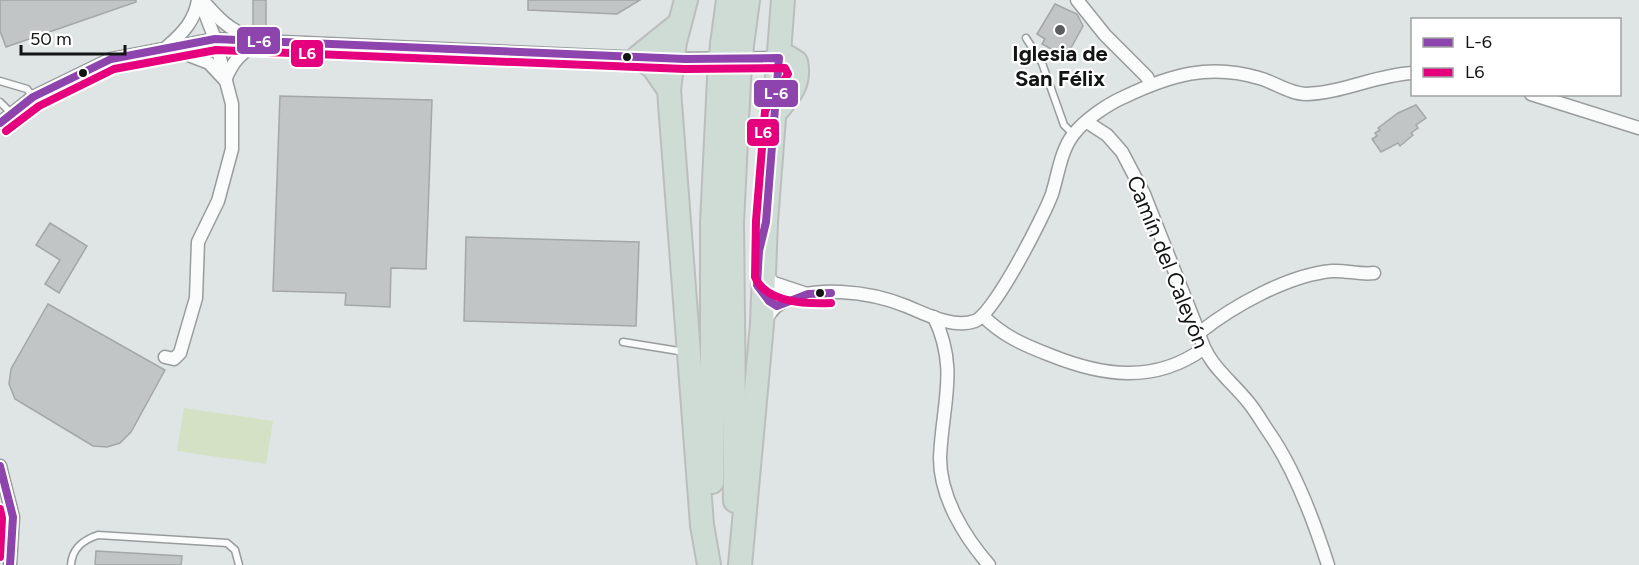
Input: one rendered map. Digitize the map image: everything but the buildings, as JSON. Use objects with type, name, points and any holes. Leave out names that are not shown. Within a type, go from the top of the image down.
[{"type":"highway","points":[[686,0],[679,24],[678,59],[669,90],[702,525],[710,565]]},
{"type":"highway","points":[[710,565],[712,223],[732,44],[728,0]]},
{"type":"highway","points":[[732,44],[748,0]]},
{"type":"highway","points":[[738,565],[747,511],[766,286],[766,222],[775,113],[789,95],[799,75],[796,62],[788,57],[779,58],[785,2]]},
{"type":"highway","points":[[669,90],[652,67],[638,57],[679,24]]},
{"type":"highway","points":[[729,79],[738,565]]},
{"type":"street","points":[[165,357],[174,358],[180,353],[196,298],[198,242],[218,201],[232,149],[232,104],[214,39],[200,0]]},
{"type":"street","points":[[200,0],[234,32],[263,41]]},
{"type":"street","points":[[168,47],[184,32],[200,0]]},
{"type":"street","points":[[1077,0],[1105,34],[1147,77],[1151,85]]},
{"type":"street","points":[[0,123],[33,97],[111,59],[214,39],[678,59],[779,58]]},
{"type":"street","points":[[225,80],[232,63],[242,51],[263,41]]},
{"type":"street","points":[[168,47],[190,53],[208,63],[225,80]]},
{"type":"street","points":[[766,286],[808,294],[853,293],[873,296],[934,317],[961,323],[975,321],[983,316],[1015,267],[1040,221],[1073,134],[1121,98],[1151,85],[1202,70],[1222,70],[1255,77],[1303,94],[1323,93],[1411,73]]},
{"type":"street","points":[[1537,96],[1639,128]]},
{"type":"street","name":"Camín del Caleyón","points":[[1087,122],[1107,135],[1122,152],[1144,194],[1199,333],[1203,349],[1211,364],[1248,403],[1272,436],[1287,464],[1328,565]]},
{"type":"street","points":[[1199,333],[1216,319],[1261,294],[1306,277],[1332,271],[1374,273]]},
{"type":"street","points":[[766,286],[774,283],[808,294]]},
{"type":"street","points":[[983,316],[1006,337],[1082,368],[1105,373],[1135,373],[1170,367],[1190,359],[1203,349]]},
{"type":"street","points":[[934,317],[945,340],[948,369],[940,459],[942,477],[966,536],[989,565]]},
{"type":"street","points":[[0,466],[13,517],[10,565]]},
{"type":"lane","points":[[1026,38],[1042,63],[1064,125],[1073,134]]},
{"type":"lane","points":[[0,81],[27,89],[33,97]]},
{"type":"lane","points":[[0,102],[11,113]]},
{"type":"lane","points":[[623,342],[689,353]]},
{"type":"lane","points":[[71,565],[72,554],[86,539],[98,535],[227,543],[235,550],[239,565]]},
{"type":"green space","points":[[184,408],[273,421],[266,464],[177,451]]},
{"type":"transit line","name":"L-6","points":[[0,123],[33,97],[111,59],[215,39],[685,59],[779,58],[766,222],[759,251],[757,285],[769,301],[777,306],[808,294],[831,293]]},
{"type":"transit line","name":"L6","points":[[6,131],[39,106],[114,69],[216,50],[685,69],[785,68],[788,74],[765,111],[756,221],[755,277],[760,286],[778,297],[799,302],[831,303]]},
{"type":"transit line","name":"L-6","points":[[0,466],[13,517],[10,565]]},
{"type":"transit line","name":"L6","points":[[0,509],[2,518],[0,557]]},
{"type":"place","name":"Iglesia de San Félix","points":[[1060,30]]}]
